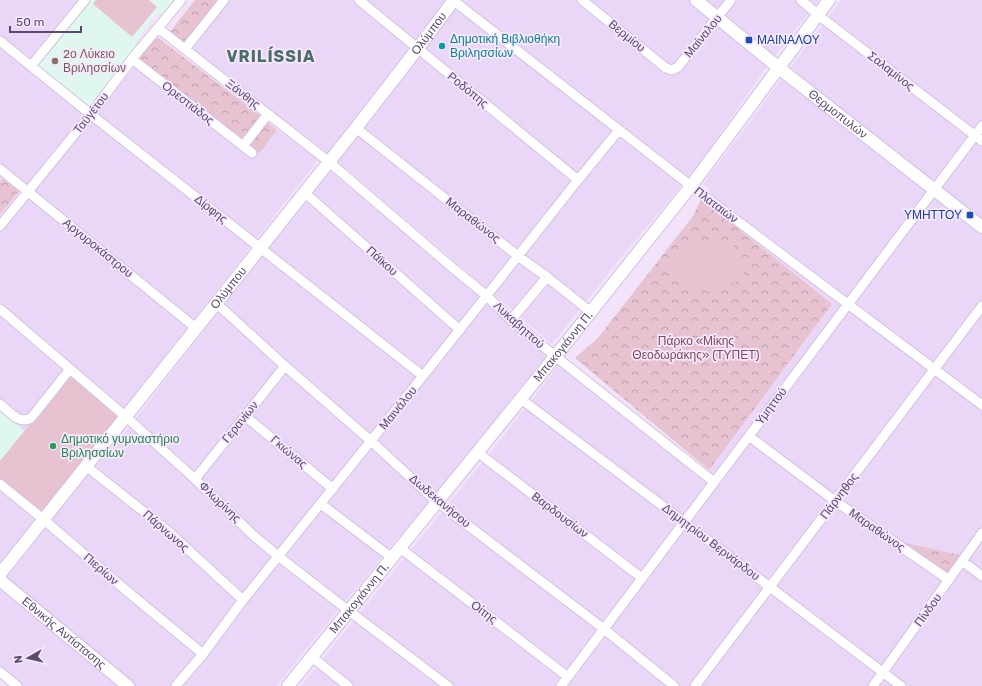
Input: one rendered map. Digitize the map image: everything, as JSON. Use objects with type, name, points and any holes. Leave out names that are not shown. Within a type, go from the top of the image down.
[{"type":"street","points":[[30,66],[85,0]]},
{"type":"street","name":"Ταϋγέτου","points":[[0,226],[132,59],[181,0]]},
{"type":"street","points":[[185,49],[224,0]]},
{"type":"street","name":"Ροδόπης","points":[[359,0],[578,180]]},
{"type":"street","name":"Ολύμπου","points":[[0,574],[328,161],[356,128],[454,0]]},
{"type":"street","name":"Πλαταιών","points":[[454,0],[692,186],[982,405]]},
{"type":"street","name":"Βερμίου","points":[[582,0],[666,68],[672,70]]},
{"type":"street","name":"Θερμοπυλών","points":[[696,0],[778,68],[982,227]]},
{"type":"street","name":"Μαίναλου","points":[[672,70],[678,67],[732,0]]},
{"type":"street","name":"Σαλαμίνος","points":[[801,0],[818,15],[978,138]]},
{"type":"street","name":"Μπακογιάννη Π.","points":[[288,686],[692,186],[829,0]]},
{"type":"street","name":"Ξάνθης","points":[[158,28],[328,161]]},
{"type":"street","name":"Δίρφης","points":[[0,41],[90,114],[423,376]]},
{"type":"street","name":"Ορεστιάδος","points":[[132,59],[252,153]]},
{"type":"street","points":[[243,146],[268,114]]},
{"type":"street","name":"Υμηττού","points":[[561,686],[934,190],[978,138],[982,126]]},
{"type":"street","name":"Μαραθώνος","points":[[356,128],[591,312]]},
{"type":"street","name":"Μαινάλου","points":[[176,686],[203,654],[278,556],[619,130]]},
{"type":"street","name":"Λυκαβηττού","points":[[328,161],[454,270],[487,296],[511,320],[714,482]]},
{"type":"street","name":"Αργυροκάστρου","points":[[0,169],[196,328]]},
{"type":"street","name":"Πάϊκου","points":[[304,192],[460,330]]},
{"type":"street","points":[[511,320],[547,277]]},
{"type":"street","name":"Δωδεκανήσου","points":[[216,303],[371,440],[437,502],[604,629],[674,686]]},
{"type":"street","name":"Πάρνηθος","points":[[695,686],[982,306]]},
{"type":"street","name":"Φλωρίνης","points":[[0,309],[125,416],[278,556],[448,686]]},
{"type":"street","name":"Γερανίων","points":[[195,479],[286,366]]},
{"type":"street","points":[[0,404],[18,419],[27,420],[31,418],[70,369]]},
{"type":"street","name":"Δημητρίου Βερνάρδου","points":[[521,399],[901,686]]},
{"type":"street","name":"Γκιώνας","points":[[245,416],[333,489]]},
{"type":"street","name":"Μαραθώνος","points":[[749,436],[835,501],[949,580]]},
{"type":"street","name":"Βαρδουσίων","points":[[477,452],[642,578]]},
{"type":"street","name":"Πάρνωνος","points":[[86,466],[168,531],[243,600]]},
{"type":"street","name":"Πιερίων","points":[[0,484],[203,654]]},
{"type":"street","points":[[321,504],[392,558]]},
{"type":"street","name":"Πίνδου","points":[[873,686],[982,533]]},
{"type":"street","name":"Οίτης","points":[[400,548],[568,677]]},
{"type":"street","points":[[962,561],[982,576]]},
{"type":"street","name":"Εθνικής Αντίστασης","points":[[0,580],[128,686]]},
{"type":"street","points":[[312,657],[348,686]]},
{"type":"street","points":[[0,672],[17,686]]},
{"type":"shaded area","points":[[0,0],[89,0],[31,70],[94,124],[101,115],[98,112],[136,65],[243,149],[266,121],[318,160],[119,416],[70,376],[25,431],[0,411]]},
{"type":"shaded area","points":[[89,0],[174,0],[164,12],[156,14],[135,43],[135,48],[87,109],[35,65]]},
{"type":"shaded area","points":[[229,0],[819,0],[768,65],[696,168],[623,255],[552,344],[336,160],[248,91],[190,49]]},
{"type":"shaded area","points":[[841,0],[982,0],[982,686],[301,686],[490,453],[560,364],[702,479],[832,304],[701,199],[709,188],[703,184]]},
{"type":"shaded area","points":[[330,171],[554,358],[405,546],[399,536],[276,686],[16,686],[0,673],[0,479],[41,512],[126,431]]},
{"type":"shaded area","points":[[0,411],[25,431],[0,461]]},
{"type":"green space","points":[[96,0],[149,0],[157,7],[132,37],[93,4]]},
{"type":"green space","points":[[195,0],[219,0],[184,44],[170,32]]},
{"type":"green space","points":[[156,36],[261,116],[241,140],[137,59]]},
{"type":"green space","points":[[266,121],[277,130],[259,153],[251,147],[250,144]]},
{"type":"green space","points":[[3,179],[19,191],[1,213],[0,182]]},
{"type":"green space","name":"Πάρκο «Μίκης Θεοδωράκης» (ΤΥΠΕΤ)","points":[[701,199],[832,304],[709,470],[575,358],[598,338],[693,216]]},
{"type":"green space","points":[[723,240],[736,248],[747,264],[741,280],[713,288],[699,290],[684,289],[676,280],[671,271],[673,262],[682,246],[692,242]]},
{"type":"green space","name":"Δημοτικό γυμναστήριο Βριλησσίων","points":[[70,375],[118,417],[41,512],[0,479],[0,461]]},
{"type":"green space","points":[[905,543],[960,555],[948,573]]},
{"type":"place","name":"ΜΑΙΝΑΛΟΥ","points":[[749,40]]},
{"type":"place","name":"Δημοτική Βιβλιοθήκη Βριλησσίων","points":[[442,46]]},
{"type":"place","name":"2ο Λύκειο Βριλησσίων","points":[[55,61]]},
{"type":"place","name":"ΥΜΗΤΤΟΥ","points":[[970,215]]},
{"type":"place","name":"Δημοτικό γυμναστήριο Βριλησσίων","points":[[53,446]]},
{"type":"district","name":"VRILÍSSIA","points":[[271,56]]}]
